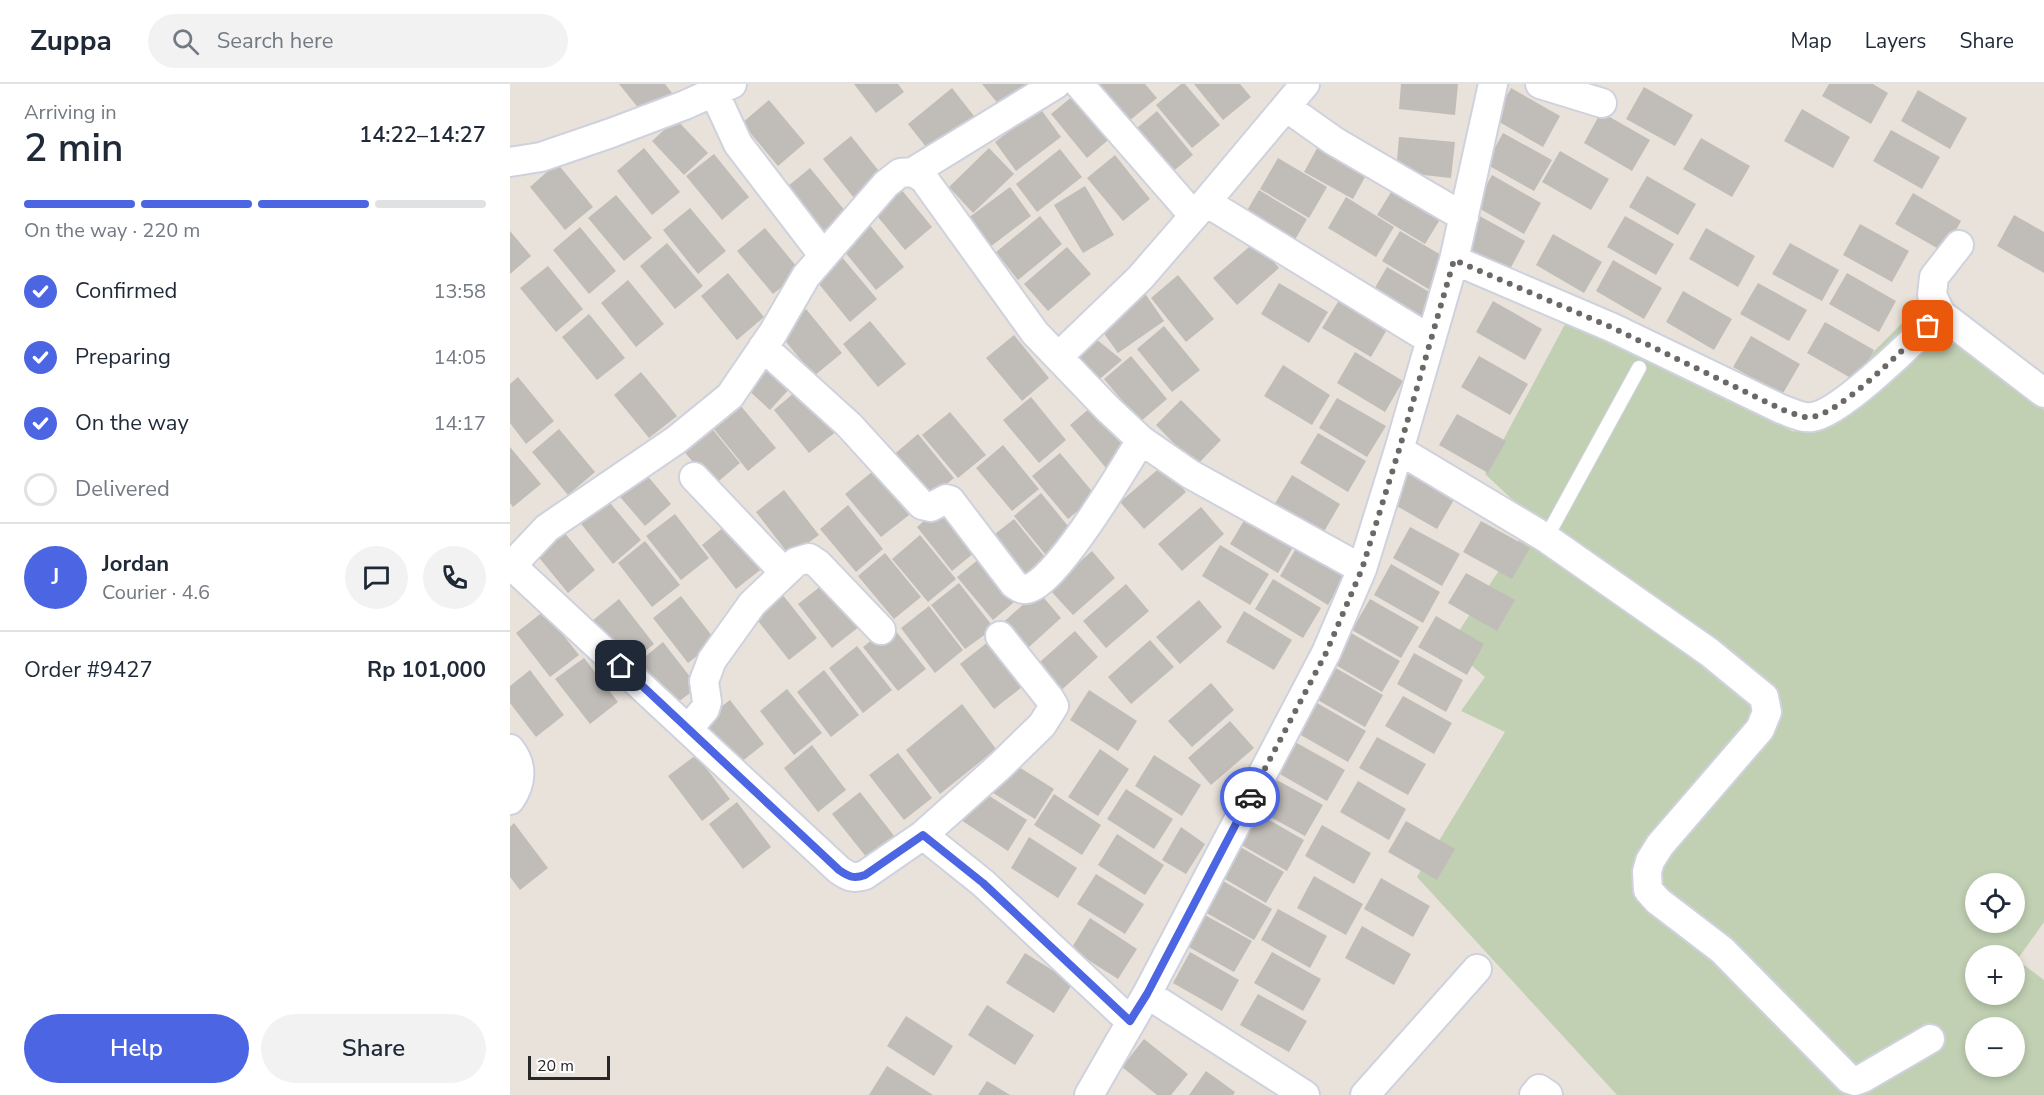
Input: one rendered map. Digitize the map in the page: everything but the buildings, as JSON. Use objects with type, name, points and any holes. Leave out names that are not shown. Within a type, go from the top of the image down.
[{"type":"street","points":[[1000,636],[1054,706],[1042,725],[1029,738],[923,835],[865,875],[856,878],[849,877],[511,566],[547,528],[659,452],[730,396],[807,276],[886,184],[900,173],[913,172],[1056,84]]},
{"type":"street","points":[[1079,84],[1200,209],[1431,340]]},
{"type":"street","points":[[1058,357],[1140,278],[1305,84]]},
{"type":"street","points":[[1089,1095],[1147,994],[1326,653],[1362,569],[1454,260],[1493,84]]},
{"type":"street","points":[[1540,84],[1602,104]]},
{"type":"street","points":[[510,162],[542,157],[685,105],[723,88],[738,144],[823,255]]},
{"type":"street","points":[[1286,107],[1334,141],[1464,217]]},
{"type":"street","points":[[913,172],[924,179],[1035,333],[1141,440],[1190,474],[1362,569]]},
{"type":"street","points":[[1959,245],[1934,277],[1932,295],[1941,314],[2044,393]]},
{"type":"street","points":[[1454,260],[1613,328],[1781,409],[1810,418],[1828,412],[1851,396],[1941,314]]},
{"type":"street","points":[[763,347],[849,424],[922,505],[931,507],[946,499],[950,500],[1014,584],[1021,588],[1032,587],[1056,568],[1095,513],[1141,440]]},
{"type":"street","points":[[1399,450],[1545,538],[1709,652],[1764,697],[1767,712],[1760,729],[1660,845],[1650,861],[1647,872],[1648,890],[1658,901],[1722,950],[1849,1079],[1856,1081],[1863,1078],[1930,1039]]},
{"type":"street","points":[[694,477],[784,572]]},
{"type":"street","points":[[688,729],[705,709],[707,702],[705,676],[712,660],[752,604],[796,562],[808,558],[818,564],[881,630]]},
{"type":"street","points":[[510,749],[516,756],[520,778],[510,800]]},
{"type":"street","points":[[923,835],[983,883],[1130,1021]]},
{"type":"street","points":[[1365,1095],[1477,969]]},
{"type":"street","points":[[1147,994],[1303,1095]]},
{"type":"street","points":[[1534,1095],[1539,1089],[1548,1095]]},
{"type":"lane","points":[[1545,538],[1639,368]]},
{"type":"green space","points":[[1915,310],[2044,410],[2044,922],[2025,949],[2025,945],[1965,945],[1965,1005],[2025,1005],[2025,966],[2044,980],[2044,1095],[1617,1095],[1417,877],[1505,732],[1461,711],[1485,677],[1449,646],[1533,519],[1485,474],[1571,313],[1794,432]]},
{"type":"way so far","points":[[1250,797],[1326,653],[1362,569],[1454,260],[1613,328],[1781,409],[1810,418],[1828,412],[1851,396],[1928,326]]},
{"type":"route","points":[[621,666],[849,877],[856,878],[865,875],[923,835],[983,883],[1130,1021],[1147,994],[1250,797]]}]
